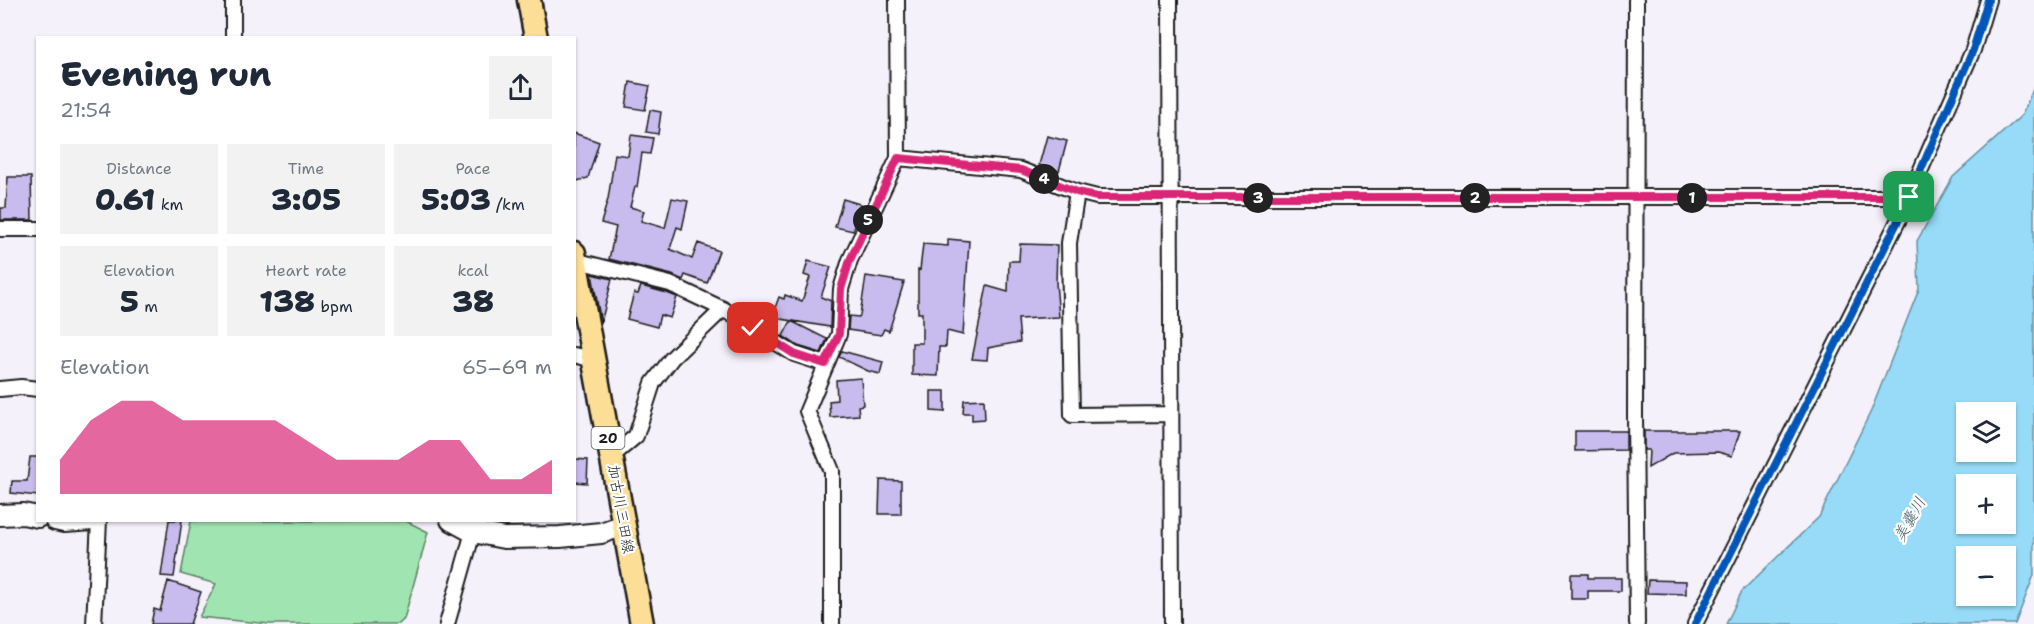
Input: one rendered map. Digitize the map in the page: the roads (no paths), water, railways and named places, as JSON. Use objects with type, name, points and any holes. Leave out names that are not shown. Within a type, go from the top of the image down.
[{"type":"main road","points":[[529,0],[536,36]]},
{"type":"main road","name":"加古川三田線","points":[[576,269],[584,358],[611,457],[642,624]]},
{"type":"street","points":[[233,0],[233,36]]},
{"type":"street","points":[[832,624],[832,471],[807,411],[839,334],[841,289],[850,260],[898,158],[897,0]]},
{"type":"street","points":[[1170,0],[1172,624]]},
{"type":"street","points":[[1636,0],[1638,624]]},
{"type":"street","points":[[1695,624],[1909,197],[1973,50],[1988,0]]},
{"type":"street","points":[[898,158],[1021,170],[1077,192],[1097,197],[1909,197]]},
{"type":"street","points":[[1077,192],[1069,243],[1072,415],[1171,414]]},
{"type":"street","points":[[0,229],[36,229]]},
{"type":"street","points":[[576,258],[670,284],[723,309],[794,354],[825,364]]},
{"type":"street","points":[[611,457],[636,436],[653,383],[672,358],[723,309]]},
{"type":"street","points":[[0,390],[21,387],[36,389]]},
{"type":"street","points":[[0,515],[23,513],[36,516]]},
{"type":"street","points":[[94,624],[99,522]]},
{"type":"street","points":[[455,522],[473,532],[504,538],[560,537],[601,533],[624,525]]},
{"type":"street","points":[[447,624],[473,532]]},
{"type":"water","name":"美嚢川","points":[[2034,87],[2034,575],[2015,624],[1726,624],[1742,591],[1819,517],[1871,411],[1919,289],[1917,241],[1953,177],[2022,115]]}]
